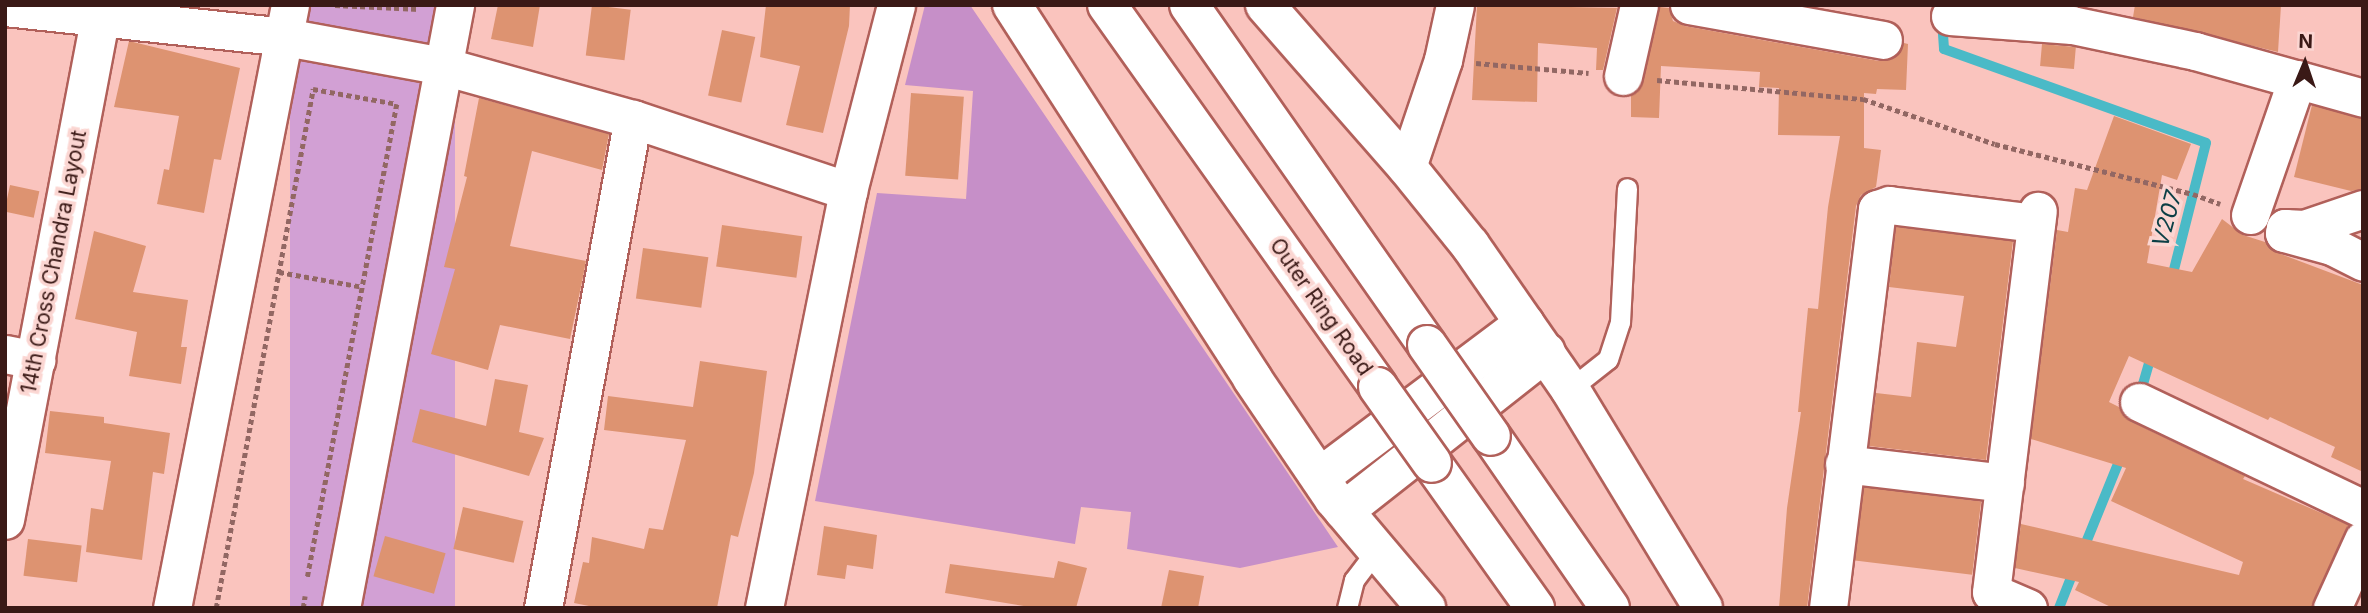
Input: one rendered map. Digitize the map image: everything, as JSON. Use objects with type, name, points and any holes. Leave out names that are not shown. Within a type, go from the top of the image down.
[{"type":"main road","points":[[1012,5],[1320,477],[1344,511],[1426,608]]},
{"type":"main road","name":"Outer Ring Road","points":[[1107,5],[1535,608]]},
{"type":"main road","points":[[1189,5],[1610,608]]},
{"type":"main road","points":[[1265,5],[1407,167],[1471,245],[1570,389],[1703,608]]},
{"type":"main road","name":"14th Cross Chandra Layout","points":[[6,510],[20,357],[102,10]]},
{"type":"main road","points":[[1320,477],[1536,338]]},
{"type":"main road","points":[[1344,511],[1536,338]]},
{"type":"street","points":[[341,608],[455,5]]},
{"type":"street","points":[[764,608],[848,191],[896,5]]},
{"type":"street","points":[[1407,167],[1443,60],[1455,5]]},
{"type":"street","points":[[1623,76],[1639,5]]},
{"type":"street","points":[[1689,5],[1883,40]]},
{"type":"street","points":[[5,6],[287,21],[633,119],[848,191]]},
{"type":"street","points":[[1950,16],[2072,25],[2195,51],[2363,98]]},
{"type":"street","points":[[172,608],[287,21]]},
{"type":"street","points":[[2250,215],[2297,79]]},
{"type":"street","points":[[543,608],[633,119]]},
{"type":"street","points":[[1828,608],[1877,209],[1889,205],[2037,217],[1991,592],[2028,608]]},
{"type":"street","points":[[2363,209],[2304,229],[2285,228],[2284,233],[2332,247],[2363,262]]},
{"type":"street","points":[[2139,402],[2363,509]]},
{"type":"street","points":[[1844,464],[2005,483]]},
{"type":"street","points":[[2332,608],[2363,540]]},
{"type":"lane","points":[[1570,389],[1608,359],[1620,322],[1627,188]]},
{"type":"lane","points":[[1347,608],[1354,580],[1377,549]]},
{"type":"path","points":[[335,5],[419,11],[420,5]]},
{"type":"path","points":[[1443,60],[1863,99],[1995,144],[2208,200]]},
{"type":"path","points":[[216,608],[313,89],[397,104],[308,581]]},
{"type":"path","points":[[279,272],[363,287]]},
{"type":"path","points":[[303,608],[305,594]]},
{"type":"shaded area","points":[[290,5],[455,5],[455,608],[290,608]]},
{"type":"shaded area","points":[[925,5],[970,5],[1338,547],[1240,568],[1127,549],[1131,512],[1081,507],[1075,544],[815,501],[877,193],[966,199],[973,91],[905,85]]},
{"type":"building","points":[[498,5],[540,5],[533,47],[491,39]]},
{"type":"building","points":[[592,5],[631,10],[624,60],[586,56]]},
{"type":"building","points":[[766,5],[850,5],[849,26],[823,133],[786,125],[800,66],[760,57]]},
{"type":"building","points":[[1477,5],[1617,8],[1603,70],[1596,70],[1597,48],[1538,43],[1537,102],[1472,100]]},
{"type":"building","points":[[2135,5],[2281,5],[2278,52],[2133,17]]},
{"type":"building","points":[[1659,7],[1669,8],[1673,21],[1685,26],[1879,61],[1891,59],[1899,53],[1904,43],[1908,44],[1906,90],[1877,89],[1876,94],[1864,93],[1864,148],[1881,150],[1876,187],[1861,195],[1856,206],[1807,608],[1779,608],[1787,508],[1801,412],[1798,412],[1808,308],[1818,309],[1828,207],[1840,136],[1778,135],[1779,88],[1759,87],[1760,72],[1661,66],[1659,118],[1631,117],[1631,95],[1643,81]]},
{"type":"building","points":[[722,30],[755,37],[741,103],[708,96]]},
{"type":"building","points":[[129,41],[240,68],[221,160],[214,159],[204,213],[157,204],[164,169],[169,170],[179,116],[114,107]]},
{"type":"building","points":[[2042,44],[2076,47],[2074,69],[2040,66]]},
{"type":"building","points":[[911,93],[964,97],[958,179],[905,176]]},
{"type":"building","points":[[479,98],[609,134],[602,170],[532,151],[510,246],[586,261],[583,277],[570,339],[500,325],[488,370],[431,354],[455,269],[444,267],[467,177],[464,176]]},
{"type":"building","points":[[2312,105],[2363,118],[2363,189],[2351,191],[2294,177]]},
{"type":"building","points":[[2114,116],[2191,144],[2177,180],[2162,175],[2147,263],[2192,272],[2222,219],[2243,235],[2265,242],[2278,253],[2363,285],[2363,472],[2331,457],[2335,447],[2270,417],[2268,420],[2129,356],[2109,402],[2119,407],[2130,421],[2245,476],[2243,479],[2349,525],[2311,608],[2113,608],[2075,590],[2079,582],[2015,568],[2021,524],[2239,575],[2243,562],[2111,501],[2126,468],[2031,439],[2057,230],[2068,232],[2075,188],[2087,190]]},
{"type":"building","points":[[10,185],[39,191],[34,218],[5,212]]},
{"type":"building","points":[[722,225],[802,236],[796,278],[716,267]]},
{"type":"building","points":[[1896,227],[2013,241],[1986,460],[1869,446],[1876,393],[1911,397],[1917,342],[1956,347],[1964,296],[1889,287]]},
{"type":"building","points":[[94,231],[146,246],[133,292],[188,300],[181,347],[187,347],[181,384],[129,376],[137,332],[75,319]]},
{"type":"building","points":[[643,248],[708,257],[701,308],[636,299]]},
{"type":"building","points":[[700,361],[767,371],[754,473],[738,537],[731,535],[717,608],[599,608],[574,603],[583,562],[589,563],[592,537],[644,549],[649,528],[663,530],[686,440],[604,430],[608,396],[693,407]]},
{"type":"building","points":[[495,379],[528,385],[519,432],[544,438],[529,476],[412,442],[420,409],[486,426]]},
{"type":"building","points":[[50,411],[104,417],[104,423],[170,433],[164,474],[153,472],[142,560],[86,552],[91,508],[103,510],[111,461],[45,453]]},
{"type":"building","points":[[1864,487],[1981,501],[1972,575],[1855,560]]},
{"type":"building","points":[[463,507],[523,521],[514,563],[453,549]]},
{"type":"building","points":[[824,526],[877,535],[873,569],[847,565],[845,579],[817,575]]},
{"type":"building","points":[[385,536],[446,553],[434,594],[373,576]]},
{"type":"building","points":[[28,539],[82,546],[77,582],[23,576]]},
{"type":"building","points":[[1058,561],[1087,568],[1076,608],[1036,608],[945,593],[950,564],[1054,578]]},
{"type":"building","points":[[1169,570],[1204,576],[1198,608],[1161,608]]},
{"type":"waterway","name":"V207","points":[[1942,20],[1944,49],[2206,143],[2171,281]]},
{"type":"waterway","name":"V207","points":[[2129,433],[2152,353]]},
{"type":"waterway","name":"V207","points":[[2083,550],[2122,454]]},
{"type":"waterway","name":"V207","points":[[2059,608],[2074,570]]}]
